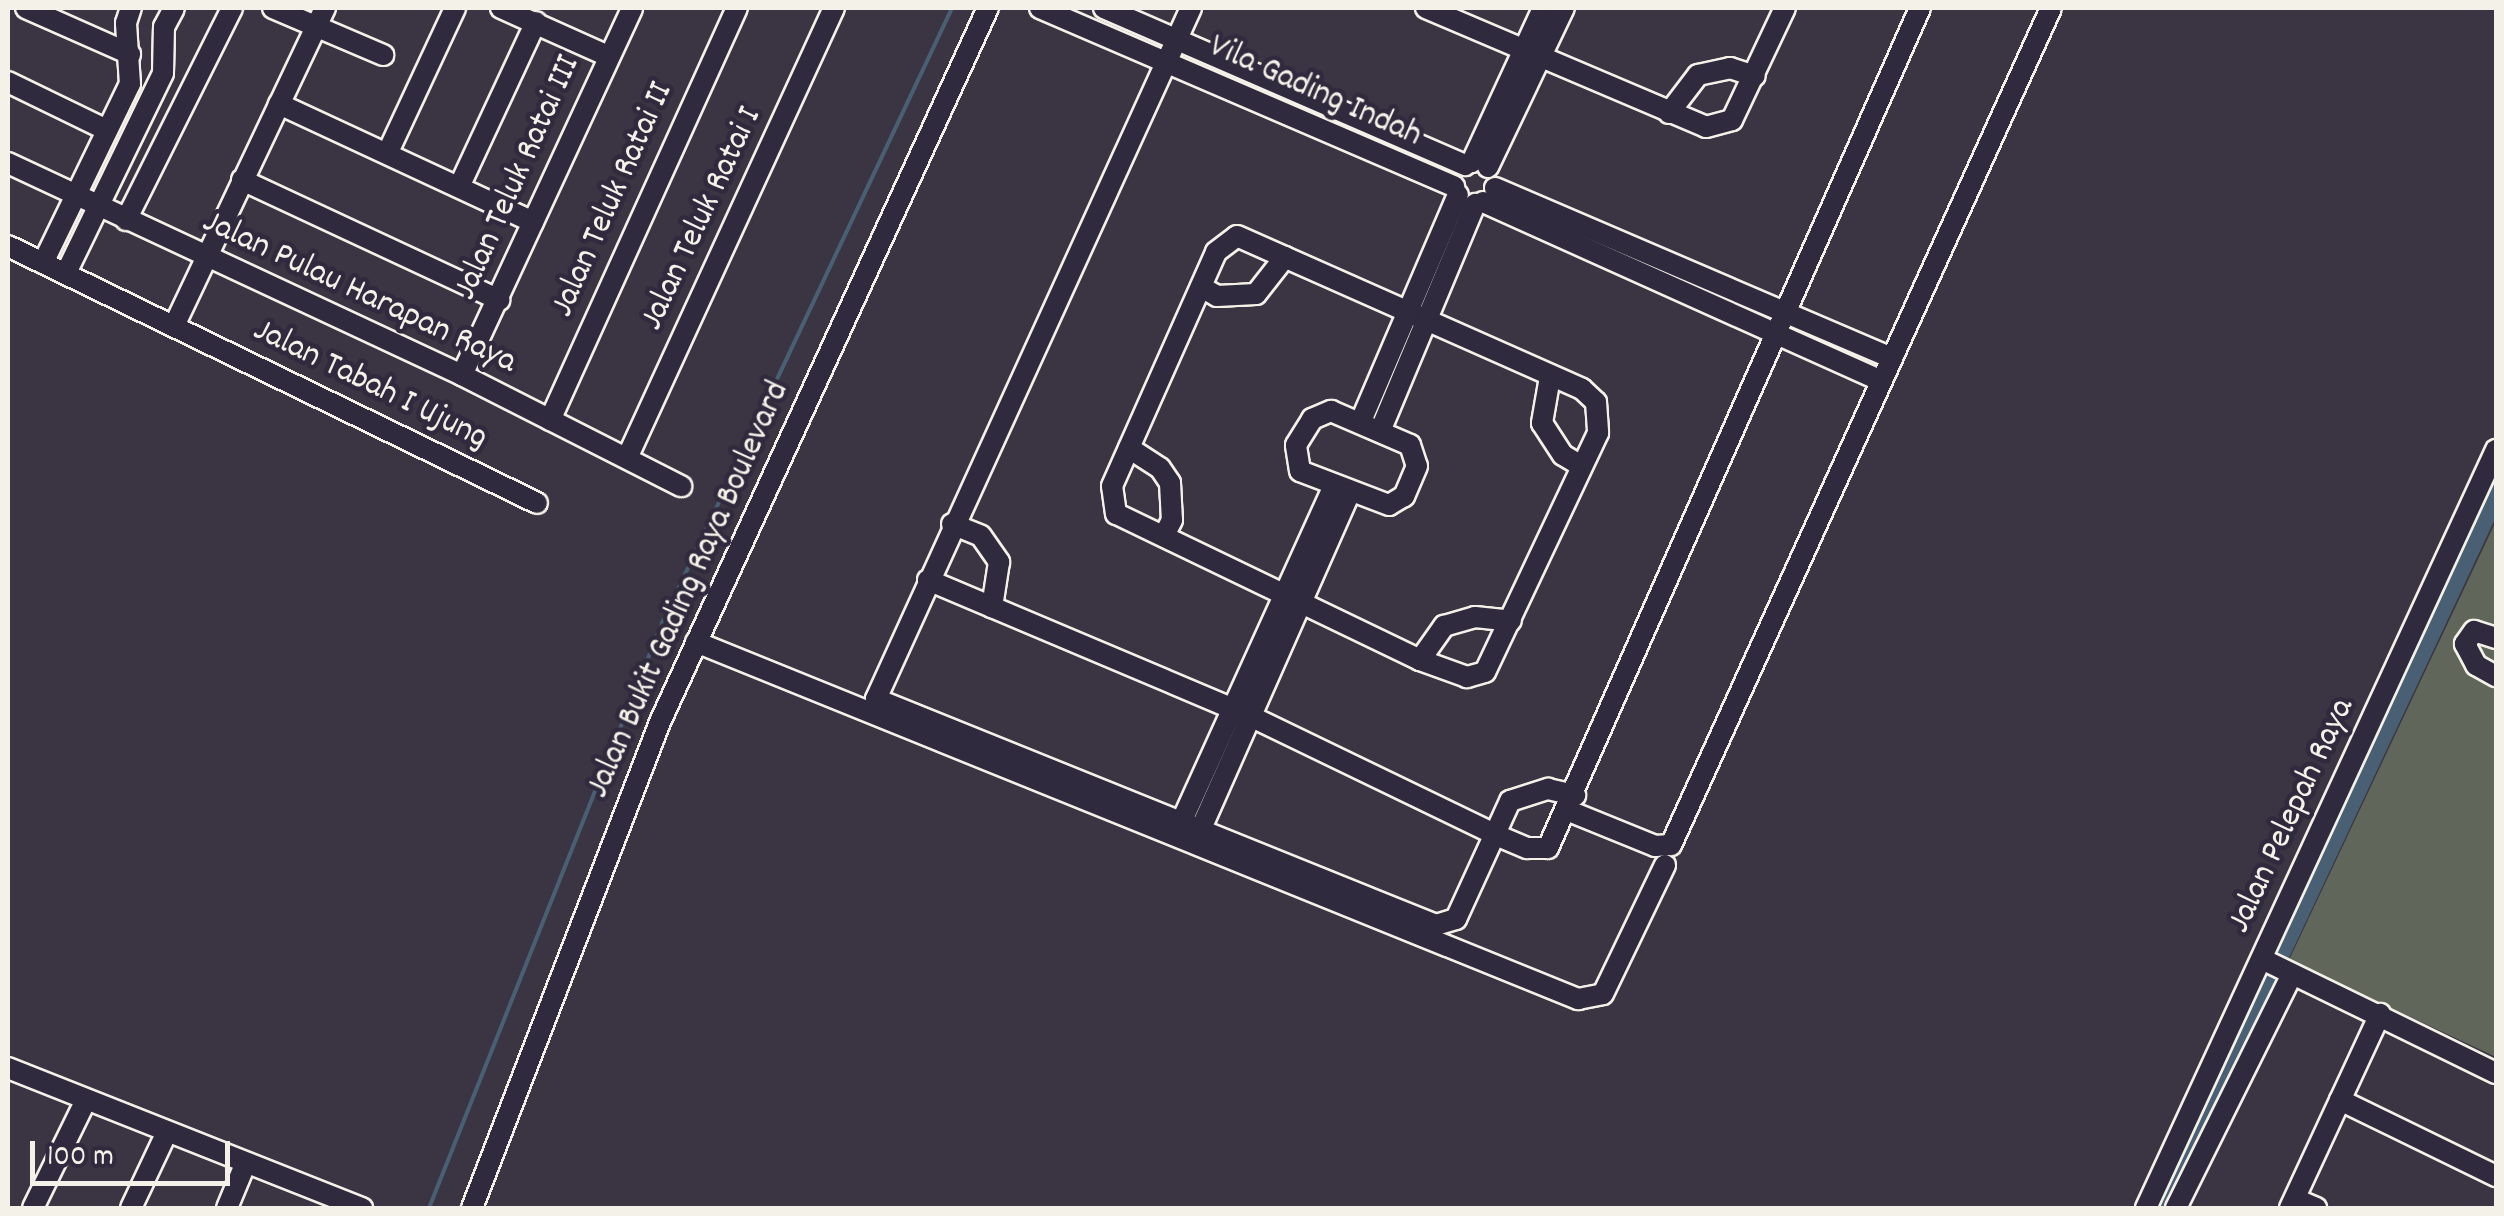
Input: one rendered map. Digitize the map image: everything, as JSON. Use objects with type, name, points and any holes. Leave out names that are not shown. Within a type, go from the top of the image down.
[{"type":"street","points":[[26,8],[130,54]]},
{"type":"street","points":[[44,262],[130,84],[131,8]]},
{"type":"street","points":[[66,273],[164,73],[164,27],[174,8]]},
{"type":"street","points":[[126,220],[232,8]]},
{"type":"street","points":[[273,8],[321,17],[384,55]]},
{"type":"street","points":[[388,152],[455,8]]},
{"type":"street","points":[[501,8],[608,56]]},
{"type":"street","name":"Jalan Teluk Ratai III","points":[[462,375],[632,8]]},
{"type":"street","name":"Jalan Teluk Ratai II","points":[[550,420],[737,8]]},
{"type":"street","name":"Jalan Teluk Ratai I","points":[[627,458],[834,8]]},
{"type":"street","name":"Jalan Bukit Gading Raya Boulevard","points":[[472,1208],[696,642],[988,8]]},
{"type":"street","name":"Vila Gading Indah","points":[[1040,8],[1473,195]]},
{"type":"street","name":"Vila Gading Indah","points":[[1104,8],[1475,165]]},
{"type":"street","points":[[1191,8],[877,690],[878,703],[1436,925],[1456,919],[1504,811],[1520,795],[1548,790],[1654,846],[1671,845],[2051,8]]},
{"type":"street","points":[[1426,8],[1695,126],[1721,125],[1732,120],[1785,8]]},
{"type":"street","points":[[1532,57],[1543,8]]},
{"type":"street","points":[[1381,429],[1420,318],[1473,195],[1475,165],[1532,57],[1564,8]]},
{"type":"street","points":[[928,580],[1242,713],[1496,835],[1540,850],[1554,841],[1572,803],[1920,8]]},
{"type":"street","points":[[174,326],[321,17]]},
{"type":"street","points":[[458,186],[536,22]]},
{"type":"street","points":[[1669,114],[1698,75],[1730,68],[1754,76]]},
{"type":"street","points":[[8,82],[107,130]]},
{"type":"street","points":[[279,104],[533,222]]},
{"type":"street","name":"Jalan Pulau Harapan Raya","points":[[8,163],[462,375],[681,486]]},
{"type":"street","points":[[1473,195],[1475,165]]},
{"type":"street","points":[[242,180],[499,300]]},
{"type":"street","points":[[1473,195],[1892,358]]},
{"type":"street","points":[[1473,195],[1881,382]]},
{"type":"street","points":[[1237,236],[1420,318],[1596,402],[1598,433],[1578,464],[1485,672],[1467,676],[1420,660],[1295,596],[1116,514],[1112,486],[1216,252],[1237,236]]},
{"type":"street","name":"Jalan Tabah I Ujung","points":[[8,246],[537,503]]},
{"type":"street","points":[[1201,287],[1217,296],[1256,294],[1286,257]]},
{"type":"street","points":[[1361,421],[1420,318]]},
{"type":"street","points":[[1550,377],[1542,424],[1563,455],[1578,464]]},
{"type":"street","points":[[1320,414],[1361,421],[1381,429],[1416,455],[1404,496],[1389,505],[1341,491],[1300,471],[1296,445],[1320,414]]},
{"type":"street","points":[[1129,448],[1160,468],[1170,483],[1174,501],[1164,536]]},
{"type":"street","name":"Jalan Pelepah Raya","points":[[2176,1208],[2496,450]]},
{"type":"street","points":[[1190,829],[1341,491]]},
{"type":"street","points":[[952,524],[982,536],[999,562],[992,607]]},
{"type":"street","points":[[1420,660],[1444,626],[1475,617],[1511,621]]},
{"type":"street","points":[[2496,638],[2474,631],[2465,644],[2468,657],[2496,676]]},
{"type":"street","points":[[696,642],[1578,999],[1603,994],[1665,865]]},
{"type":"street","points":[[2276,966],[2496,1073]]},
{"type":"street","name":"Jalan Pelepah Raya","points":[[2146,1208],[2276,966]]},
{"type":"street","points":[[2316,1208],[2292,1204],[2380,1014]]},
{"type":"street","points":[[8,1068],[165,1136],[362,1208]]},
{"type":"street","points":[[2340,1100],[2496,1176]]},
{"type":"street","points":[[33,1208],[85,1102]]},
{"type":"street","points":[[132,1208],[165,1136]]},
{"type":"street","points":[[227,1208],[244,1167]]},
{"type":"green space","points":[[2496,521],[2496,1057],[2289,960]]},
{"type":"waterway","points":[[429,1208],[662,623],[952,8]]},
{"type":"waterway","points":[[2157,1208],[2496,486]]}]
